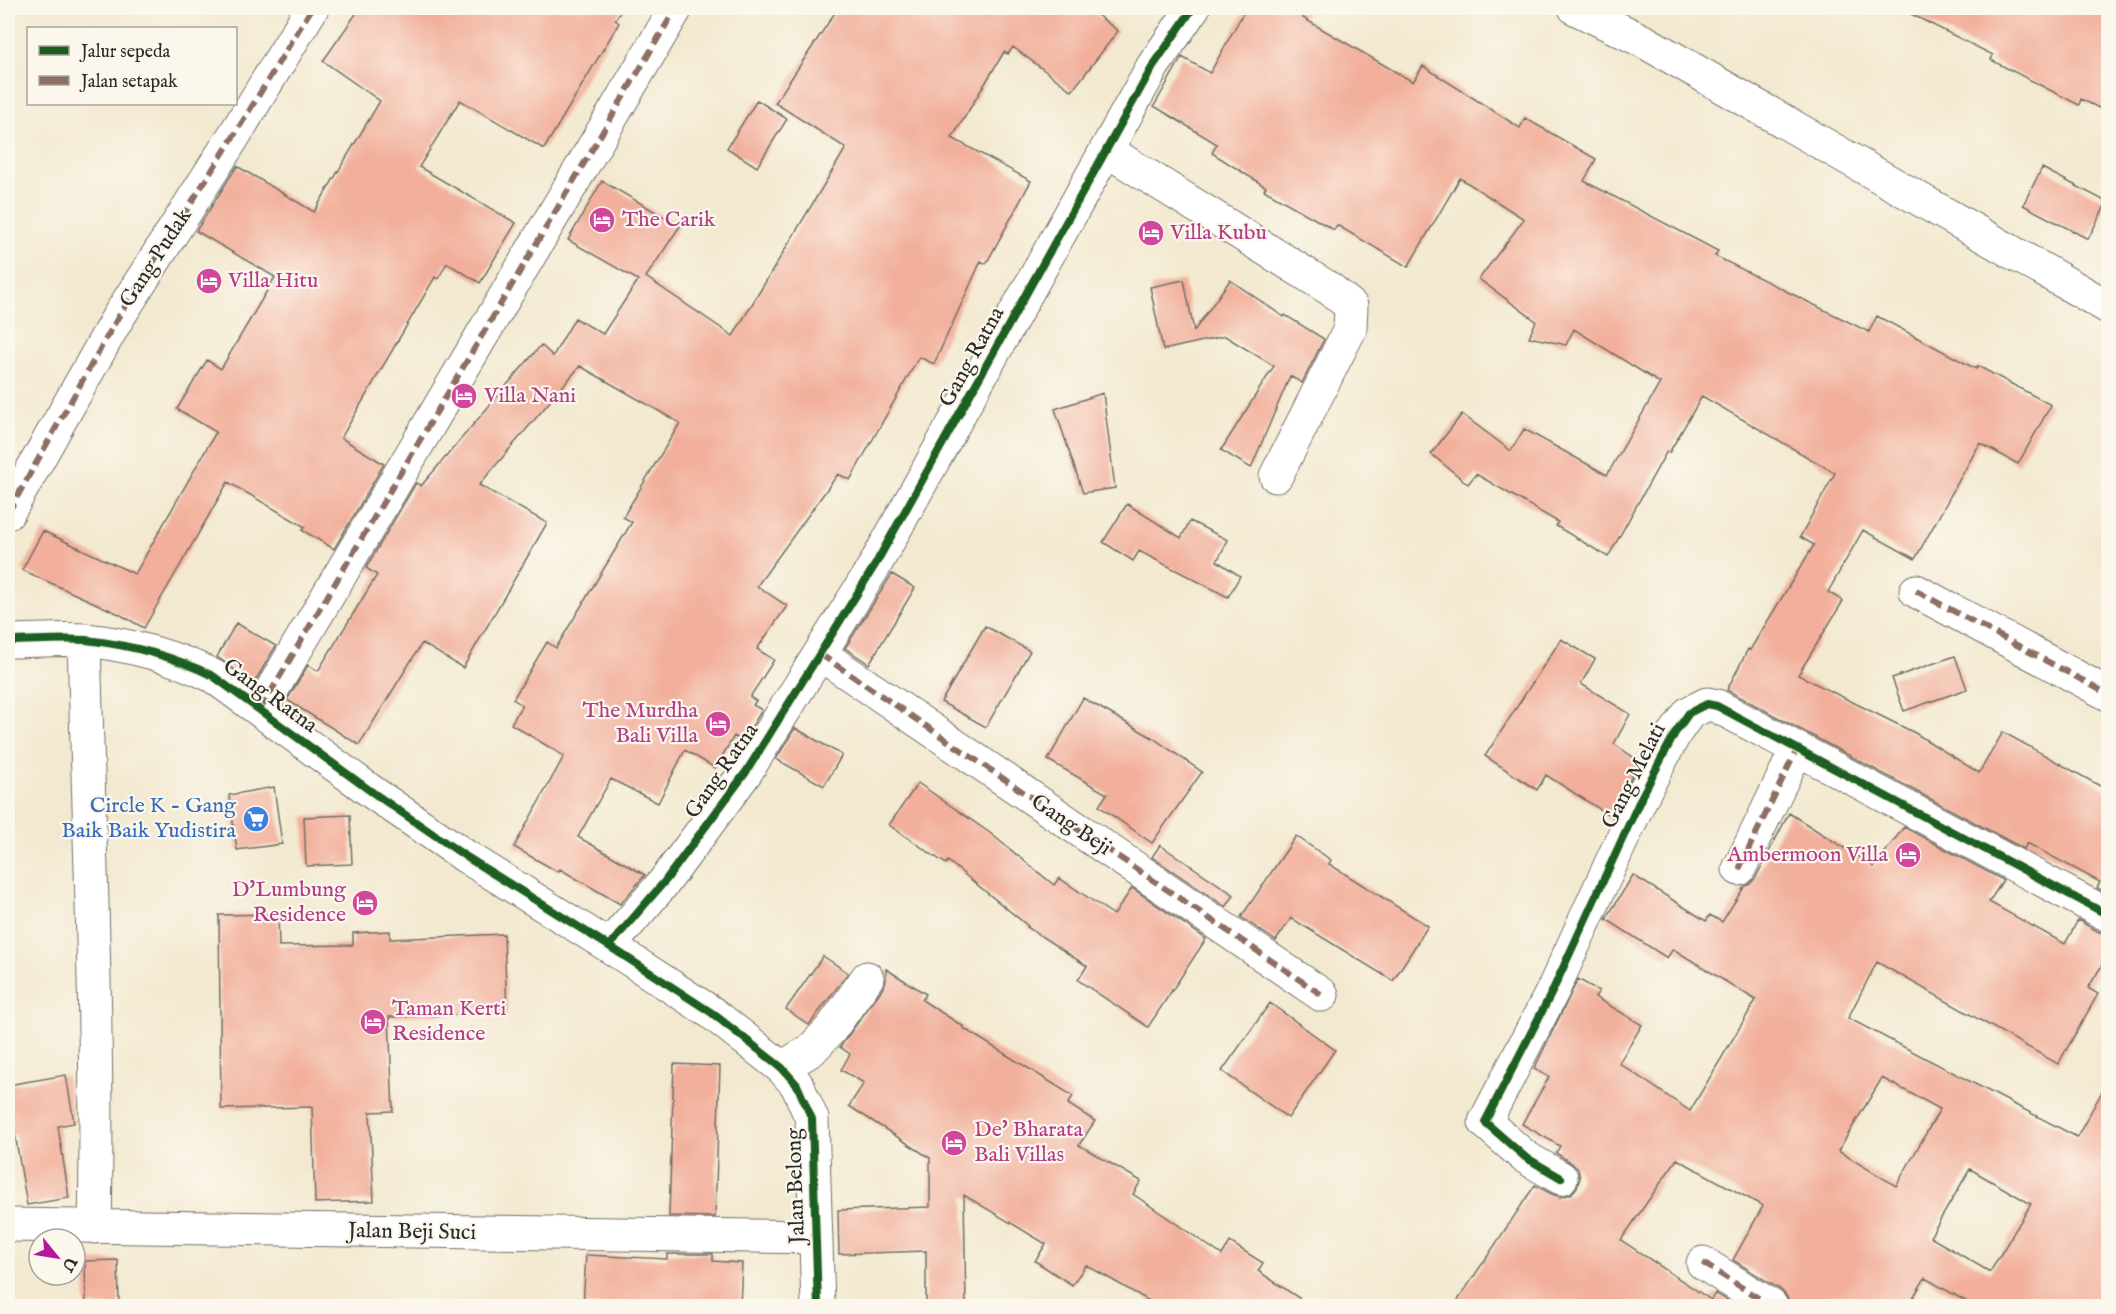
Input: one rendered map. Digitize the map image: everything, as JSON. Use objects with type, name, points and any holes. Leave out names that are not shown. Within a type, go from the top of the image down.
[{"type":"street","name":"Gang Pudak","points":[[8,513],[117,319],[232,139],[312,8]]},
{"type":"street","points":[[261,711],[676,8]]},
{"type":"street","name":"Gang Ratna","points":[[8,641],[84,640],[145,650],[187,663],[213,676],[372,792],[465,856],[609,946],[665,880],[746,772],[875,566],[1153,66],[1193,8]]},
{"type":"street","points":[[1575,8],[1645,42],[2109,307]]},
{"type":"street","points":[[1106,150],[1330,289],[1351,306],[1350,329],[1276,476]]},
{"type":"street","points":[[1916,591],[2109,694]]},
{"type":"street","points":[[84,640],[96,1066],[95,1227]]},
{"type":"street","name":"Gang Beji","points":[[820,654],[1322,995]]},
{"type":"street","name":"Gang Melati","points":[[1561,1178],[1525,1157],[1485,1122],[1552,992],[1642,795],[1675,733],[1689,713],[1707,704],[1717,706],[2109,915]]},
{"type":"street","points":[[1739,869],[1797,749]]},
{"type":"street","name":"Jalan Belong","points":[[609,946],[712,1013],[782,1068],[797,1085],[812,1119],[818,1306]]},
{"type":"street","points":[[782,1068],[812,1050],[825,1036],[867,978]]},
{"type":"street","name":"Jalan Beji Suci","points":[[8,1225],[816,1237]]},
{"type":"street","points":[[1703,1263],[1771,1306]]},
{"type":"building","points":[[360,8],[623,8],[615,20],[619,23],[544,149],[460,100],[419,167],[516,223],[480,283],[447,263],[438,279],[435,277],[341,438],[384,464],[334,549],[302,530],[305,527],[228,482],[144,628],[119,614],[22,570],[43,531],[135,574],[216,432],[177,409],[207,360],[221,369],[275,277],[196,231],[237,166],[314,212],[380,101],[323,61]]},
{"type":"building","points":[[838,8],[1088,8],[1118,31],[1072,91],[1013,47],[1008,54],[1004,52],[952,138],[1031,181],[986,264],[981,261],[934,364],[919,357],[850,480],[838,474],[757,586],[787,606],[757,649],[774,660],[750,697],[756,701],[753,705],[762,710],[743,741],[734,736],[715,768],[685,750],[658,803],[611,779],[578,837],[645,875],[620,904],[560,869],[558,872],[514,847],[564,756],[511,724],[522,705],[513,699],[547,642],[556,648],[632,522],[623,517],[680,423],[580,366],[479,485],[547,523],[463,668],[422,643],[359,745],[287,700],[308,665],[318,671],[377,575],[366,568],[416,483],[421,486],[541,345],[553,356],[575,318],[603,334],[638,280],[568,240],[602,181],[680,226],[646,277],[733,336],[846,148],[775,103]]},
{"type":"building","points":[[1246,8],[1309,8],[1303,18],[1413,82],[1423,66],[1520,128],[1525,118],[1596,159],[1584,181],[1718,251],[1715,256],[1869,332],[1877,316],[1976,369],[1978,366],[2051,405],[2018,464],[1980,443],[1915,559],[1863,530],[1828,592],[1843,601],[1798,675],[1915,733],[1979,773],[2003,732],[2109,791],[2109,894],[2097,888],[2100,882],[2027,843],[2024,849],[1727,690],[1748,649],[1750,650],[1814,545],[1800,537],[1835,473],[1702,396],[1669,453],[1667,451],[1608,557],[1556,526],[1558,522],[1476,474],[1468,484],[1431,454],[1462,414],[1511,451],[1524,429],[1607,475],[1660,383],[1574,329],[1566,345],[1529,337],[1536,321],[1479,279],[1524,219],[1460,178],[1408,267],[1337,225],[1334,230],[1264,190],[1266,187],[1212,153],[1217,144],[1154,106],[1182,57],[1210,73]]},
{"type":"building","points":[[1899,8],[2109,8],[2109,113],[2081,99],[2079,105],[1991,60],[1993,55]]},
{"type":"building","points":[[757,100],[787,119],[757,167],[727,148]]},
{"type":"building","points":[[2042,168],[2107,202],[2088,239],[2023,205]]},
{"type":"building","points":[[1184,280],[1194,331],[1230,280],[1284,317],[1285,315],[1324,339],[1302,383],[1290,376],[1251,468],[1221,450],[1274,366],[1225,336],[1163,350],[1150,287]]},
{"type":"building","points":[[1103,393],[1115,488],[1083,493],[1055,409]]},
{"type":"building","points":[[1127,504],[1181,538],[1190,521],[1228,540],[1217,561],[1240,576],[1228,597],[1139,551],[1133,561],[1103,542]]},
{"type":"building","points":[[892,574],[915,588],[869,664],[845,648]]},
{"type":"building","points":[[236,623],[276,646],[254,683],[217,657]]},
{"type":"building","points":[[985,626],[1030,651],[986,727],[941,702]]},
{"type":"building","points":[[1561,639],[1595,659],[1581,684],[1630,714],[1614,744],[1639,761],[1612,817],[1546,775],[1537,790],[1485,756]]},
{"type":"building","points":[[1955,656],[1967,689],[1904,711],[1892,678]]},
{"type":"building","points":[[1083,698],[1153,738],[1202,772],[1152,843],[1099,806],[1107,794],[1048,760]]},
{"type":"building","points":[[795,728],[842,755],[824,786],[776,759]]},
{"type":"building","points":[[918,783],[990,833],[1054,885],[1059,878],[1114,915],[1132,888],[1206,939],[1148,1027],[1078,980],[1087,966],[1027,927],[948,861],[946,864],[889,825]]},
{"type":"building","name":"Circle K - Gang Baik Baik Yudistira","points":[[274,787],[282,844],[237,850],[229,795]]},
{"type":"building","points":[[1789,813],[1874,867],[1904,827],[2003,880],[1989,902],[2065,944],[2078,920],[2099,932],[2109,934],[2109,954],[2088,988],[2098,994],[2058,1064],[1877,962],[1848,1018],[2077,1137],[2109,1079],[2109,1306],[1970,1306],[1971,1304],[1925,1278],[1908,1306],[1790,1306],[1781,1290],[1733,1260],[1763,1206],[1677,1159],[1621,1240],[1711,1300],[1715,1293],[1737,1306],[1454,1306],[1535,1185],[1560,1197],[1571,1194],[1577,1187],[1580,1178],[1578,1169],[1556,1153],[1560,1146],[1522,1124],[1549,1077],[1534,1069],[1578,979],[1599,991],[1595,997],[1642,1025],[1619,1063],[1690,1111],[1756,1000],[1673,949],[1667,958],[1606,919],[1633,875],[1706,921],[1710,915],[1722,922],[1744,887],[1756,877]],"holes":[[[1882,1078],[1940,1109],[1896,1186],[1838,1151]],[[1970,1169],[2031,1204],[1990,1272],[1930,1237]]]},
{"type":"building","points":[[350,815],[352,864],[306,866],[304,817]]},
{"type":"building","points":[[1296,836],[1331,860],[1329,864],[1428,926],[1393,981],[1291,918],[1276,941],[1241,917]]},
{"type":"building","points":[[1160,845],[1234,895],[1226,907],[1152,857]]},
{"type":"building","points":[[278,914],[279,946],[353,945],[353,933],[390,931],[390,939],[504,934],[507,1013],[389,1017],[393,1111],[370,1112],[374,1201],[315,1203],[312,1107],[221,1109],[219,915]]},
{"type":"building","points":[[823,956],[848,973],[809,1025],[786,1009]]},
{"type":"building","points":[[886,969],[926,994],[922,1000],[963,1028],[1073,1096],[1068,1104],[1095,1121],[1079,1145],[1141,1181],[1133,1194],[1222,1255],[1230,1242],[1263,1263],[1258,1271],[1311,1306],[1158,1306],[1086,1265],[1072,1285],[1035,1261],[1046,1244],[964,1195],[966,1306],[926,1306],[926,1251],[839,1254],[838,1210],[930,1207],[930,1158],[849,1106],[864,1083],[841,1070],[850,1054],[840,1047],[882,989],[886,980]]},
{"type":"building","points":[[1270,1003],[1335,1050],[1288,1118],[1222,1071]]},
{"type":"building","points":[[674,1064],[720,1066],[715,1217],[669,1216]]},
{"type":"building","points":[[66,1075],[74,1123],[58,1126],[69,1198],[27,1205],[15,1134],[8,1135],[8,1085]]},
{"type":"building","points":[[667,1254],[713,1254],[713,1261],[742,1263],[740,1306],[583,1306],[586,1255],[667,1259]]},
{"type":"building","points":[[118,1260],[119,1306],[86,1306],[87,1261]]},
{"type":"marked path","points":[[8,513],[117,319],[232,139],[312,8]]},
{"type":"marked path","points":[[260,710],[676,8]]},
{"type":"marked path","points":[[1916,591],[2108,694]]},
{"type":"marked path","points":[[820,654],[1322,995]]},
{"type":"marked path","points":[[1739,869],[1797,749]]},
{"type":"marked path","points":[[1703,1263],[1771,1306]]},
{"type":"cycle path","points":[[609,946],[665,881],[746,772],[875,565],[1153,66],[1193,8]]},
{"type":"cycle path","points":[[8,641],[76,639],[119,645],[167,657],[213,676],[372,792],[465,856],[712,1013],[782,1068],[797,1085],[812,1119],[818,1306]]},
{"type":"cycle path","points":[[1561,1178],[1525,1157],[1485,1122],[1552,992],[1642,796],[1675,733],[1689,713],[1707,704],[1717,706],[2108,915]]},
{"type":"place","name":"The Carik","points":[[602,220]]},
{"type":"place","name":"Villa Kubu","points":[[1151,233]]},
{"type":"place","name":"Villa Hitu","points":[[209,281]]},
{"type":"place","name":"Villa Nani","points":[[464,396]]},
{"type":"place","name":"The Murdha Bali Villa","points":[[718,724]]},
{"type":"place","name":"Circle K - Gang Baik Baik Yudistira","points":[[256,819]]},
{"type":"place","name":"Ambermoon Villa","points":[[1908,855]]},
{"type":"place","name":"D'Lumbung Residence","points":[[365,903]]},
{"type":"place","name":"Taman Kerti Residence","points":[[373,1022]]},
{"type":"place","name":"De' Bharata Bali Villas","points":[[954,1143]]}]
